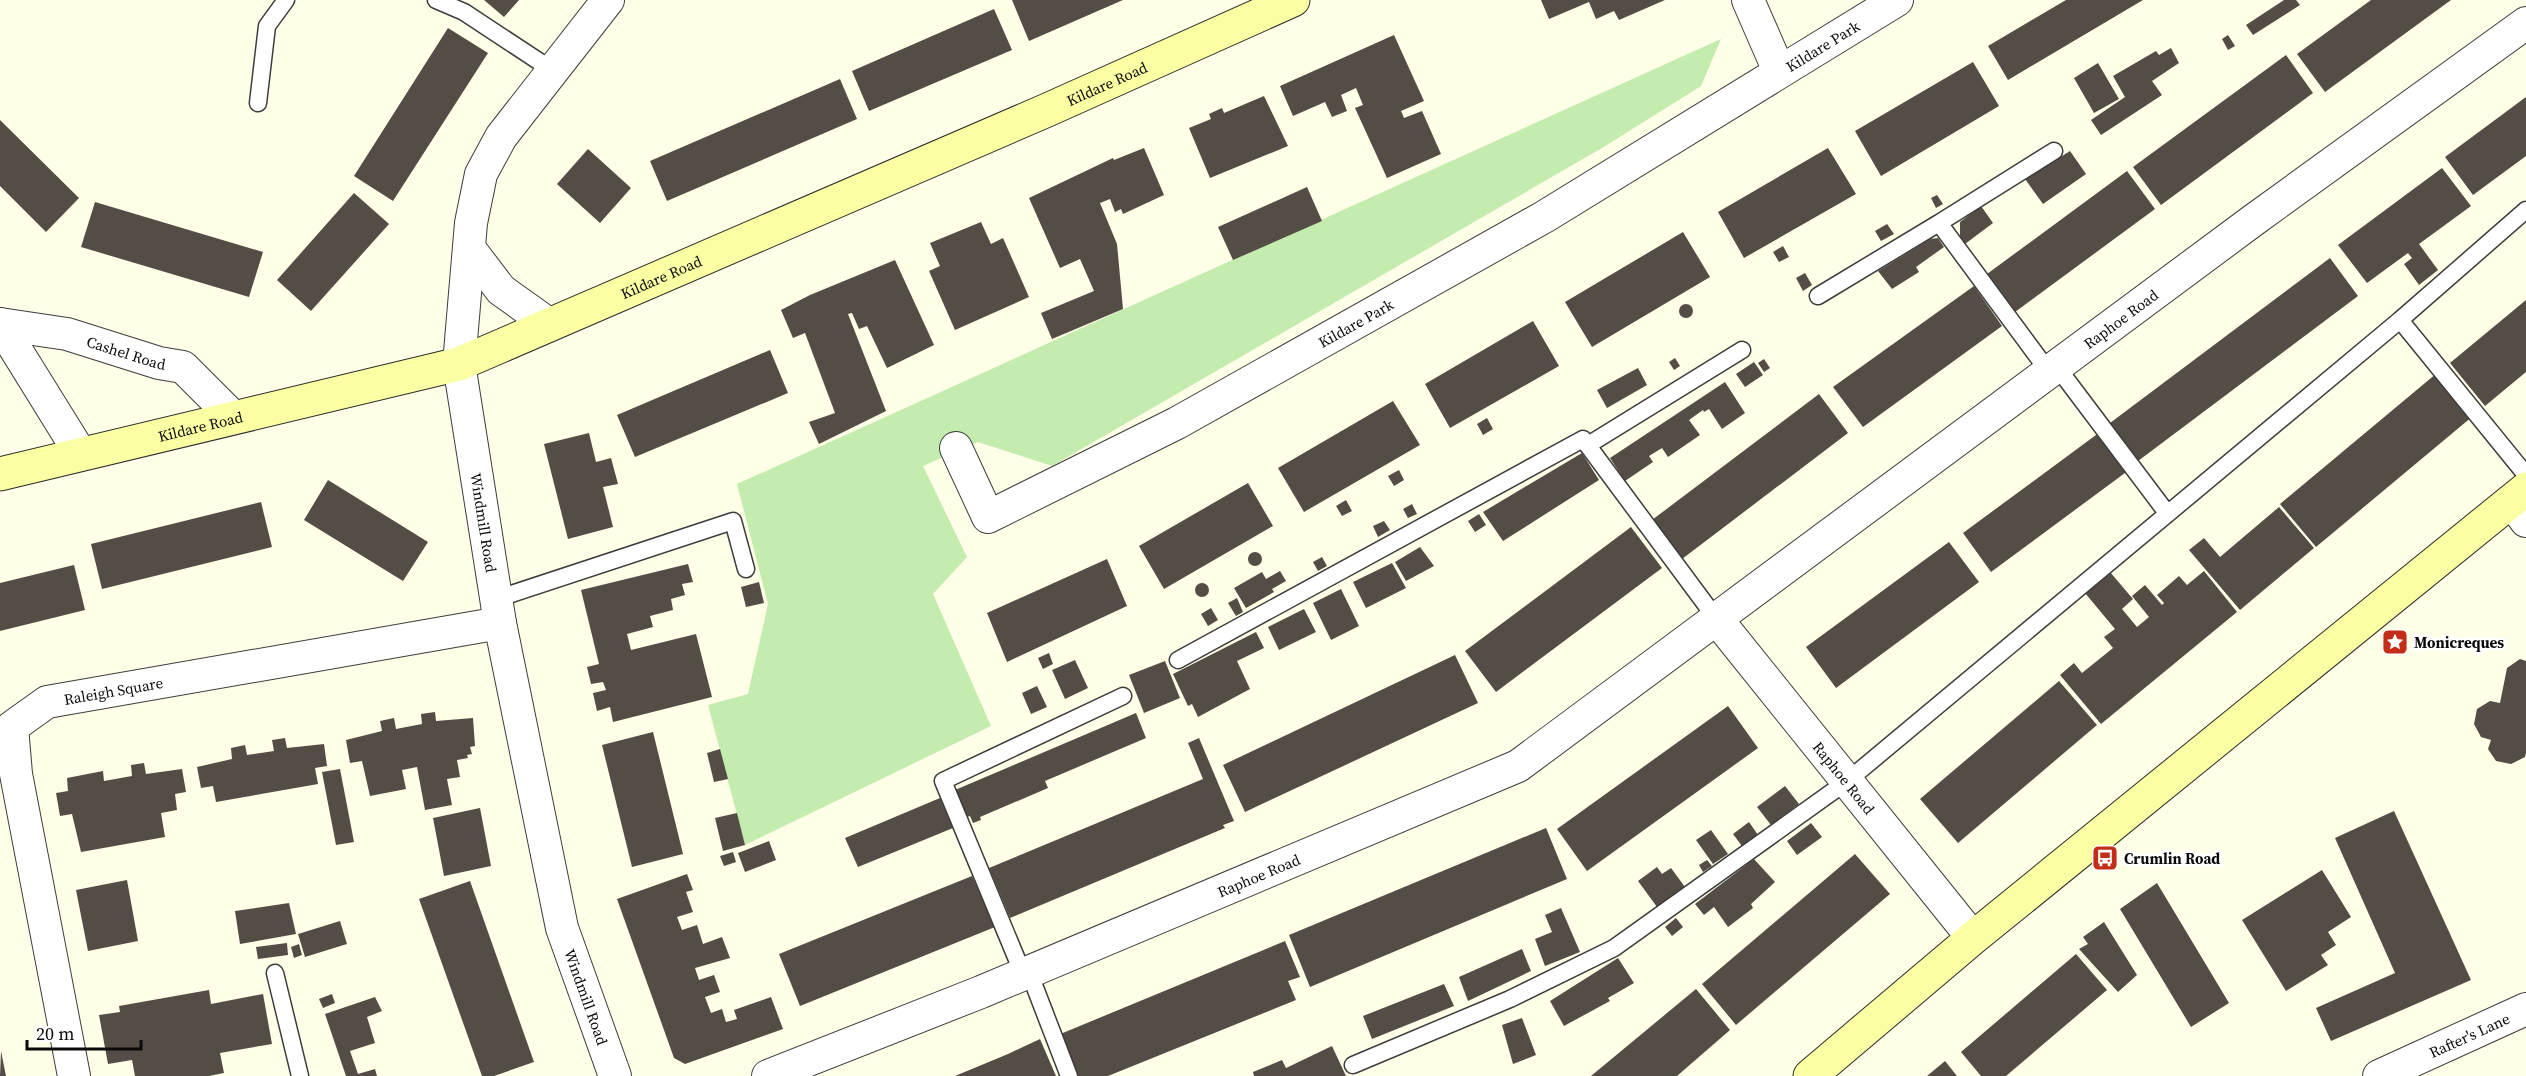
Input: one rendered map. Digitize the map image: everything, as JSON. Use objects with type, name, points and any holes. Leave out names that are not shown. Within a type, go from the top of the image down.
[{"type":"street","name":"Windmill Road","points":[[608,0],[501,137],[481,174],[476,193],[469,248],[459,364],[498,611],[562,928],[615,1076]]},
{"type":"street","name":"Kildare Road","points":[[0,474],[459,364],[1045,111],[1293,0]]},
{"type":"street","name":"Kildare Park","points":[[1749,0],[1779,71]]},
{"type":"street","name":"Kildare Park","points":[[956,448],[988,517],[1177,423],[1544,217],[1897,0]]},
{"type":"street","name":"Raphoe Road","points":[[768,1076],[816,1067],[1026,973],[1518,766],[1715,617],[2526,23]]},
{"type":"street","points":[[469,248],[501,290],[550,325]]},
{"type":"street","name":"Cashel Road","points":[[0,324],[68,334],[159,363],[183,367],[233,417]]},
{"type":"street","name":"Cashel Road","points":[[0,324],[80,453]]},
{"type":"street","points":[[1810,1076],[1973,938],[2522,496]]},
{"type":"street","name":"Raleigh Square","points":[[74,1076],[16,774],[12,727],[47,702],[498,611]]},
{"type":"street","name":"Raphoe Road","points":[[1715,617],[1973,938]]},
{"type":"street","name":"Rafter's Lane","points":[[2379,1076],[2526,1009]]},
{"type":"lane","points":[[258,103],[267,26],[286,0]]},
{"type":"lane","points":[[436,0],[464,12],[552,70]]},
{"type":"lane","points":[[1818,296],[2054,151]]},
{"type":"lane","points":[[1353,1065],[1510,999],[1614,948],[1846,782],[2400,320],[2526,210]]},
{"type":"lane","points":[[1939,223],[2167,513]]},
{"type":"lane","points":[[2400,320],[2522,496]]},
{"type":"lane","points":[[1588,445],[1742,350]]},
{"type":"lane","points":[[1178,660],[1583,439],[1715,617]]},
{"type":"lane","points":[[498,611],[733,521],[746,569]]},
{"type":"lane","points":[[1069,1076],[943,782],[1123,696]]},
{"type":"lane","points":[[275,973],[300,1076]]},
{"type":"green space","points":[[1721,39],[1701,86],[1602,148],[1052,466],[978,442],[923,466],[967,557],[933,594],[991,726],[745,845],[708,705],[748,694],[768,604],[737,484]]},
{"type":"building","points":[[484,0],[519,0],[504,17]]},
{"type":"building","points":[[1012,0],[1123,0],[1029,41]]},
{"type":"building","points":[[1541,0],[1665,0],[1619,20],[1614,11],[1596,19],[1589,2],[1549,19]]},
{"type":"building","points":[[2066,0],[2143,0],[2008,80],[1988,46]]},
{"type":"building","points":[[2284,0],[2296,0],[2300,5],[2253,35],[2246,25]]},
{"type":"building","points":[[2371,0],[2451,0],[2325,92],[2297,54]]},
{"type":"building","points":[[994,9],[1012,50],[869,111],[852,71]]},
{"type":"building","points":[[448,28],[488,53],[393,201],[354,176]]},
{"type":"building","points":[[1394,35],[1424,101],[1401,111],[1404,118],[1422,111],[1441,154],[1387,178],[1355,108],[1363,105],[1356,88],[1341,95],[1347,111],[1332,117],[1325,102],[1293,116],[1280,86]]},
{"type":"building","points":[[2228,35],[2235,46],[2228,50],[2222,39]]},
{"type":"building","points":[[2171,48],[2179,63],[2152,81],[2162,95],[2101,135],[2091,120],[2125,97],[2113,76],[2156,51],[2159,55]]},
{"type":"building","points":[[2286,55],[2313,93],[2161,205],[2133,167]]},
{"type":"building","points":[[1973,62],[1999,106],[1881,176],[1855,131]]},
{"type":"building","points":[[2098,63],[2119,99],[2094,113],[2074,78]]},
{"type":"building","points":[[840,79],[857,119],[667,201],[650,161]]},
{"type":"building","points":[[1264,96],[1288,146],[1210,178],[1189,128],[1211,119],[1209,114],[1222,108],[1224,113]]},
{"type":"building","points":[[2526,97],[2526,156],[2473,195],[2445,157]]},
{"type":"building","points":[[0,120],[79,198],[46,232],[0,186]]},
{"type":"building","points":[[1144,148],[1164,195],[1123,214],[1121,209],[1115,212],[1110,199],[1100,203],[1117,244],[1123,309],[1052,339],[1041,313],[1094,291],[1080,259],[1060,268],[1029,198],[1113,158],[1114,160]]},
{"type":"building","points":[[1828,148],[1856,194],[1744,258],[1718,212]]},
{"type":"building","points":[[588,149],[631,188],[600,223],[557,184]]},
{"type":"building","points":[[2070,151],[2086,174],[2043,204],[2025,179]]},
{"type":"building","points":[[2442,168],[2471,206],[2419,244],[2438,270],[2419,285],[2404,264],[2412,258],[2408,253],[2367,283],[2338,245]]},
{"type":"building","points":[[2127,171],[2155,209],[2015,312],[1987,274]]},
{"type":"building","points":[[1307,187],[1322,221],[1233,260],[1218,227]]},
{"type":"building","points":[[354,193],[389,224],[311,311],[277,280]]},
{"type":"building","points":[[1937,195],[1943,204],[1936,208],[1931,198]]},
{"type":"building","points":[[95,202],[263,252],[249,297],[81,247]]},
{"type":"building","points":[[1981,206],[1993,223],[1965,244],[1960,236],[1960,222]]},
{"type":"building","points":[[981,222],[991,244],[1003,238],[1029,297],[955,330],[929,271],[940,266],[930,243]]},
{"type":"building","points":[[1887,224],[1894,234],[1881,241],[1875,231]]},
{"type":"building","points":[[1683,232],[1710,277],[1592,347],[1565,302]]},
{"type":"building","points":[[1938,238],[1944,247],[1916,267],[1919,272],[1892,289],[1878,271],[1930,239]]},
{"type":"building","points":[[1783,246],[1789,257],[1779,262],[1773,252]]},
{"type":"building","points":[[2330,258],[2358,296],[2138,461],[2110,423]]},
{"type":"building","points":[[895,260],[934,345],[887,368],[867,326],[859,329],[852,313],[848,314],[886,411],[819,444],[809,422],[835,413],[805,333],[793,338],[781,310],[810,295]]},
{"type":"building","points":[[1805,273],[1812,285],[1803,291],[1796,278]]},
{"type":"building","points":[[1974,286],[2002,326],[1863,427],[1833,387]]},
{"type":"building","points":[[2526,300],[2526,372],[2485,406],[2450,363]]},
{"type":"building","points":[[1686,304],[1691,306],[1693,311],[1691,316],[1686,318],[1681,316],[1679,311],[1681,306]]},
{"type":"building","points":[[1533,321],[1559,366],[1450,428],[1425,384]]},
{"type":"building","points":[[770,350],[788,393],[635,457],[617,415]]},
{"type":"building","points":[[1675,358],[1680,366],[1674,370],[1669,362]]},
{"type":"building","points":[[1764,359],[1770,368],[1764,372],[1758,363]]},
{"type":"building","points":[[1754,362],[1763,375],[1745,387],[1736,374]]},
{"type":"building","points":[[1638,368],[1647,385],[1607,408],[1597,390]]},
{"type":"building","points":[[2437,373],[2473,416],[2316,547],[2280,504]]},
{"type":"building","points":[[1725,382],[1745,413],[1722,429],[1709,409],[1704,412],[1703,410],[1689,420],[1700,435],[1668,457],[1662,448],[1649,456],[1653,462],[1625,481],[1610,458]]},
{"type":"building","points":[[1819,394],[1848,433],[1682,559],[1652,520]]},
{"type":"building","points":[[1393,401],[1420,445],[1304,512],[1278,468]]},
{"type":"building","points":[[1487,418],[1493,429],[1483,435],[1477,424]]},
{"type":"building","points":[[2100,432],[2129,470],[1991,572],[1963,533]]},
{"type":"building","points":[[589,433],[596,462],[611,458],[618,484],[603,487],[613,527],[568,539],[544,444]]},
{"type":"building","points":[[1582,453],[1599,480],[1503,541],[1483,512]]},
{"type":"building","points":[[1399,470],[1404,480],[1394,486],[1388,476]]},
{"type":"building","points":[[328,480],[428,542],[403,581],[304,520]]},
{"type":"building","points":[[1248,483],[1273,526],[1164,589],[1139,546]]},
{"type":"building","points":[[1346,500],[1352,511],[1342,516],[1336,506]]},
{"type":"building","points":[[261,502],[272,547],[102,589],[91,544]]},
{"type":"building","points":[[1412,504],[1417,514],[1408,518],[1403,509]]},
{"type":"building","points":[[2279,507],[2314,548],[2240,610],[2189,550],[2204,538],[2220,557]]},
{"type":"building","points":[[1479,514],[1486,525],[1475,532],[1468,521]]},
{"type":"building","points":[[1384,521],[1390,530],[1378,537],[1373,526]]},
{"type":"building","points":[[1631,527],[1662,568],[1496,692],[1465,651]]},
{"type":"building","points":[[1949,542],[1979,582],[1836,688],[1806,647]]},
{"type":"building","points":[[1420,547],[1434,566],[1406,581],[1395,562]]},
{"type":"building","points":[[1255,552],[1260,554],[1262,559],[1260,564],[1255,566],[1250,564],[1248,559],[1250,554]]},
{"type":"building","points":[[1322,557],[1327,566],[1318,571],[1313,562]]},
{"type":"building","points":[[1107,559],[1127,606],[1007,662],[987,613]]},
{"type":"building","points":[[1392,563],[1406,588],[1366,608],[1353,582]]},
{"type":"building","points":[[688,564],[693,582],[682,584],[685,595],[671,599],[673,610],[650,616],[653,627],[627,634],[631,650],[696,634],[712,697],[613,722],[610,707],[597,711],[593,693],[606,690],[603,682],[591,684],[587,667],[599,664],[581,590]]},
{"type":"building","points":[[74,565],[85,610],[0,631],[0,583]]},
{"type":"building","points":[[1280,571],[1286,581],[1272,589],[1274,592],[1246,608],[1234,588],[1262,572],[1266,579]]},
{"type":"building","points":[[2204,571],[2237,612],[2101,724],[2060,675],[2074,663],[2082,673],[2113,648],[2104,637],[2115,629],[2085,593],[2110,572],[2133,599],[2122,609],[2137,627],[2149,617],[2132,596],[2145,585],[2162,605],[2164,603],[2157,595],[2179,576],[2187,585]]},
{"type":"building","points":[[759,582],[764,603],[746,607],[741,587]]},
{"type":"building","points":[[1202,583],[1207,585],[1209,590],[1207,595],[1202,597],[1197,595],[1195,590],[1197,585]]},
{"type":"building","points":[[1341,589],[1359,626],[1331,640],[1313,603]]},
{"type":"building","points":[[1237,598],[1243,612],[1236,616],[1228,603]]},
{"type":"building","points":[[1211,608],[1218,620],[1208,626],[1201,614]]},
{"type":"building","points":[[1304,609],[1316,632],[1279,650],[1268,627]]},
{"type":"building","points":[[1256,632],[1264,648],[1237,661],[1250,689],[1198,717],[1192,704],[1188,706],[1173,674]]},
{"type":"building","points":[[1049,653],[1053,664],[1043,669],[1038,658]]},
{"type":"building","points":[[1455,655],[1478,703],[1245,812],[1223,765]]},
{"type":"building","points":[[2520,659],[2526,661],[2526,753],[2525,757],[2511,764],[2496,761],[2488,749],[2491,740],[2481,737],[2474,724],[2477,709],[2490,701],[2500,703],[2507,668]]},
{"type":"building","points":[[1075,660],[1088,688],[1065,699],[1052,670]]},
{"type":"building","points":[[1165,661],[1180,698],[1144,713],[1129,675]]},
{"type":"building","points":[[2059,681],[2097,725],[1958,843],[1920,799]]},
{"type":"building","points":[[1037,686],[1047,707],[1031,714],[1022,693]]},
{"type":"building","points":[[1728,706],[1758,748],[1587,871],[1557,829]]},
{"type":"building","points":[[435,712],[436,721],[473,718],[475,746],[470,747],[472,754],[467,755],[468,758],[457,760],[460,777],[447,779],[452,805],[425,810],[417,767],[402,770],[406,789],[370,796],[362,761],[350,763],[346,740],[382,731],[380,721],[394,718],[396,729],[422,724],[421,714]]},
{"type":"building","points":[[1136,713],[1146,738],[1045,781],[1048,788],[980,817],[981,820],[973,823],[970,816],[967,817],[955,790]]},
{"type":"building","points":[[653,732],[683,854],[632,867],[602,745]]},
{"type":"building","points":[[285,738],[287,748],[324,744],[327,766],[315,768],[318,784],[216,802],[213,786],[201,788],[197,767],[232,759],[231,748],[245,745],[247,755],[274,751],[272,740]]},
{"type":"building","points":[[1199,738],[1234,821],[1223,825],[1225,828],[1010,918],[989,868],[1203,779],[1188,743]]},
{"type":"building","points":[[720,749],[728,779],[714,782],[707,753]]},
{"type":"building","points":[[144,763],[146,774],[182,769],[186,792],[175,794],[177,810],[161,813],[165,837],[81,852],[72,814],[60,816],[56,793],[68,791],[67,778],[103,771],[104,781],[132,776],[131,765]]},
{"type":"building","points":[[340,769],[354,842],[336,845],[322,772]]},
{"type":"building","points":[[1785,786],[1799,804],[1771,825],[1757,807]]},
{"type":"building","points":[[940,798],[953,828],[858,867],[845,838]]},
{"type":"building","points":[[480,808],[491,866],[444,876],[433,818]]},
{"type":"building","points":[[2394,811],[2471,980],[2331,1041],[2316,1008],[2395,973],[2335,838]]},
{"type":"building","points":[[737,813],[745,845],[723,851],[715,818]]},
{"type":"building","points":[[1749,822],[1758,835],[1742,846],[1733,834]]},
{"type":"building","points":[[1811,823],[1822,837],[1797,855],[1787,841]]},
{"type":"building","points":[[1546,828],[1567,879],[1310,987],[1289,935]]},
{"type":"building","points":[[1711,830],[1728,854],[1713,864],[1696,840]]},
{"type":"building","points":[[769,841],[776,860],[745,872],[738,853]]},
{"type":"building","points":[[733,852],[736,862],[724,866],[720,856]]},
{"type":"building","points":[[1855,854],[1890,894],[1736,1025],[1702,984]]},
{"type":"building","points":[[1754,859],[1775,882],[1751,904],[1753,908],[1728,927],[1714,907],[1704,915],[1695,904]]},
{"type":"building","points":[[1707,860],[1712,866],[1703,872],[1699,865]]},
{"type":"building","points":[[1657,867],[1662,874],[1671,868],[1685,887],[1657,907],[1638,881]]},
{"type":"building","points":[[2322,870],[2351,917],[2328,932],[2336,945],[2321,955],[2328,965],[2286,991],[2242,920]]},
{"type":"building","points":[[687,874],[693,890],[686,892],[693,912],[677,917],[682,930],[697,925],[703,944],[722,937],[730,958],[695,968],[699,980],[714,975],[720,992],[705,997],[711,1013],[722,1009],[726,1022],[737,1019],[734,1010],[771,997],[783,1029],[685,1064],[674,1058],[617,899]]},
{"type":"building","points":[[972,876],[995,927],[800,1006],[779,954]]},
{"type":"building","points":[[127,880],[138,941],[88,951],[76,890]]},
{"type":"building","points":[[470,881],[534,1062],[494,1076],[482,1076],[419,899]]},
{"type":"building","points":[[2157,883],[2229,1003],[2191,1027],[2120,909]]},
{"type":"building","points":[[289,903],[296,934],[240,944],[235,911]]},
{"type":"building","points":[[1561,908],[1580,952],[1545,966],[1535,939],[1552,932],[1545,915]]},
{"type":"building","points":[[1676,918],[1683,927],[1672,936],[1665,927]]},
{"type":"building","points":[[340,921],[347,944],[305,957],[298,934]]},
{"type":"building","points":[[2104,922],[2137,975],[2118,992],[2079,949],[2088,944],[2083,937]]},
{"type":"building","points":[[1285,941],[1300,977],[1288,981],[1296,1000],[1108,1076],[1075,1076],[1058,1035]]},
{"type":"building","points":[[287,943],[288,955],[258,959],[256,947]]},
{"type":"building","points":[[299,944],[302,955],[294,958],[291,947]]},
{"type":"building","points":[[1522,949],[1531,971],[1468,1001],[1459,977]]},
{"type":"building","points":[[2076,954],[2107,990],[2006,1076],[1981,1076],[1961,1052]]},
{"type":"building","points":[[1618,958],[1634,983],[1608,998],[1610,1001],[1564,1026],[1550,1001]]},
{"type":"building","points":[[1444,984],[1454,1006],[1372,1039],[1363,1016]]},
{"type":"building","points":[[1696,989],[1730,1030],[1677,1076],[1591,1076]]},
{"type":"building","points":[[209,990],[211,1004],[263,994],[272,1044],[220,1053],[224,1073],[209,1076],[135,1076],[132,1060],[108,1064],[99,1015],[120,1012],[119,1006]]},
{"type":"building","points":[[332,994],[335,1003],[323,1008],[319,999]]},
{"type":"building","points":[[375,997],[382,1011],[367,1017],[375,1043],[350,1051],[358,1074],[375,1069],[377,1076],[346,1076],[325,1014]]},
{"type":"building","points":[[1522,1018],[1536,1055],[1513,1064],[1502,1025]]},
{"type":"building","points":[[1040,1039],[1056,1076],[955,1076],[1008,1054]]},
{"type":"building","points":[[1332,1046],[1346,1076],[1254,1076],[1253,1072],[1282,1060],[1286,1068]]},
{"type":"building","points":[[1,1051],[6,1076],[0,1076]]},
{"type":"building","points":[[1945,1061],[1957,1076],[1927,1076]]},
{"type":"place","name":"Monicreques","points":[[2395,642]]},
{"type":"place","name":"Crumlin Road","points":[[2105,858]]}]
